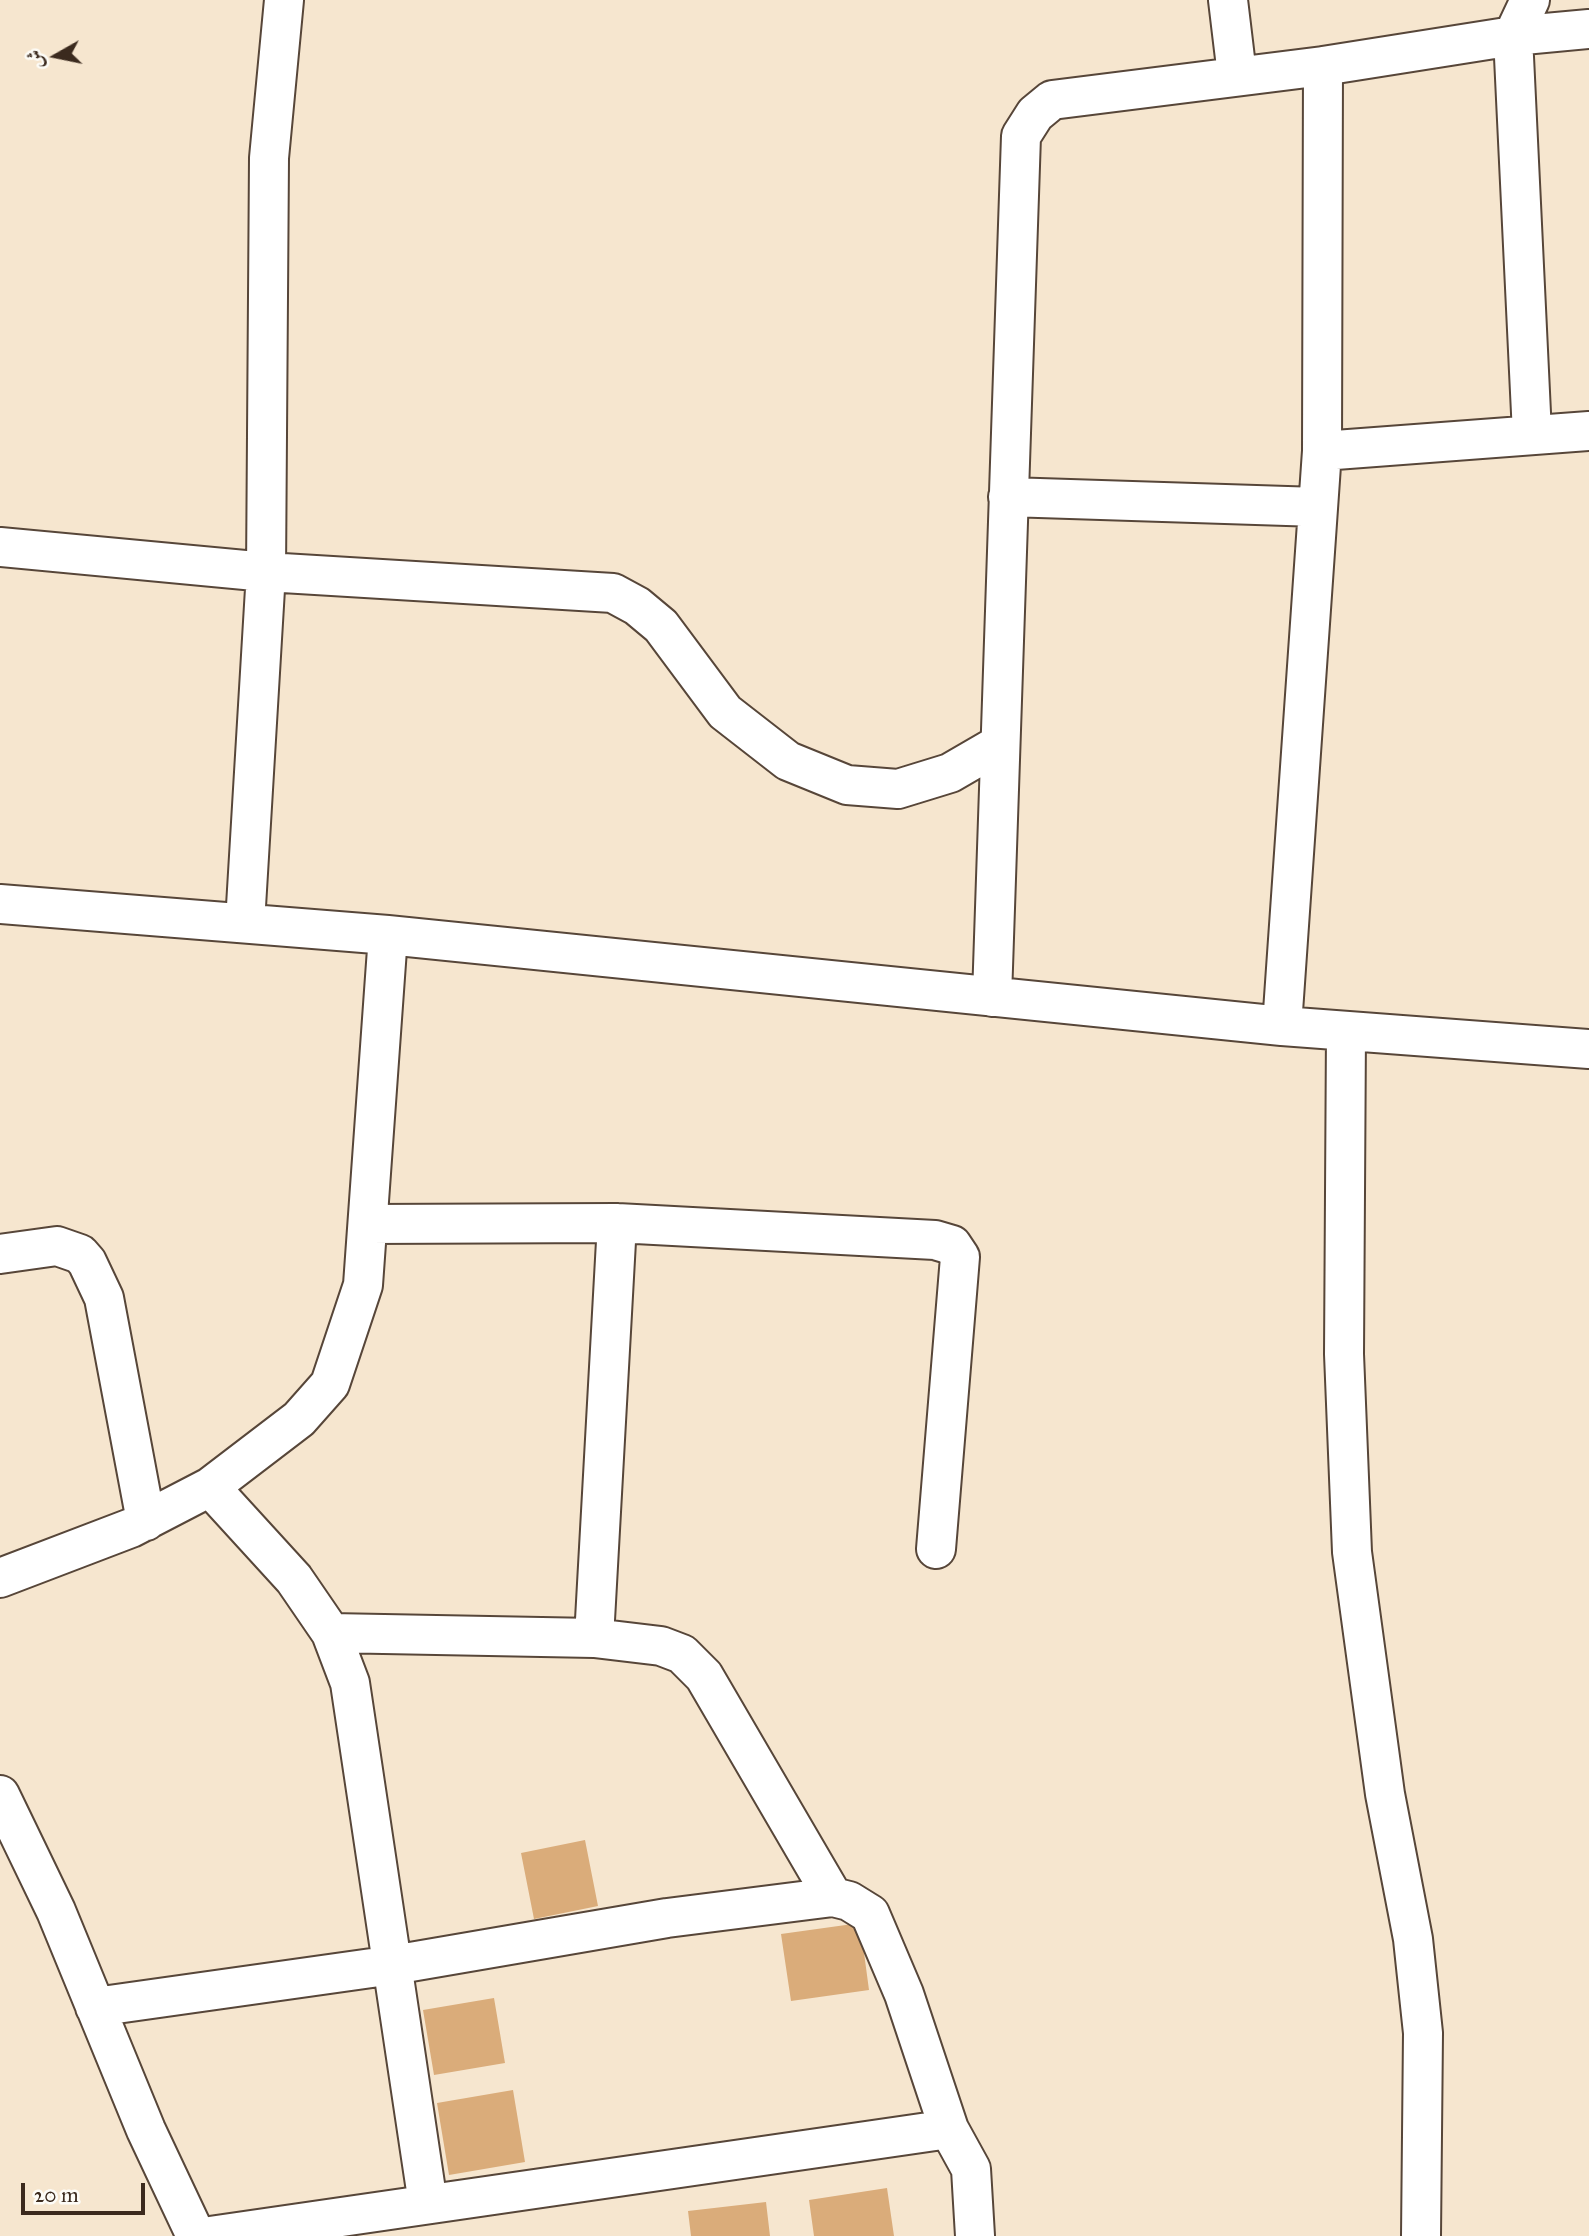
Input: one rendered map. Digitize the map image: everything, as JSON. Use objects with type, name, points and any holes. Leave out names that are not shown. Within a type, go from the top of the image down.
[{"type":"street","points":[[245,923],[265,572],[269,158],[284,0]]},
{"type":"street","points":[[1228,0],[1237,75]]},
{"type":"street","points":[[1530,0],[1513,36],[1532,434]]},
{"type":"street","points":[[992,997],[1021,136],[1035,114],[1052,100],[1323,66],[1513,36],[1589,29]]},
{"type":"street","points":[[1282,1026],[1322,451],[1323,66]]},
{"type":"street","points":[[1322,451],[1589,431]]},
{"type":"street","points":[[1008,497],[1318,507]]},
{"type":"street","points":[[0,547],[265,572],[613,593],[637,606],[661,626],[725,712],[788,761],[847,785],[898,789],[950,773],[1000,744]]},
{"type":"street","points":[[0,904],[388,935],[1282,1026],[1589,1049]]},
{"type":"street","points":[[0,1578],[146,1521],[210,1487],[299,1419],[330,1384],[363,1285],[388,935]]},
{"type":"street","points":[[1346,1031],[1344,1354],[1352,1552],[1385,1794],[1413,1939],[1423,2033],[1421,2236]]},
{"type":"street","points":[[368,1224],[617,1223],[935,1240],[952,1245],[960,1257],[936,1549]]},
{"type":"street","points":[[594,1638],[617,1223]]},
{"type":"street","points":[[0,1254],[57,1246],[80,1254],[86,1262],[104,1298],[146,1521]]},
{"type":"street","points":[[210,1487],[294,1579],[331,1633],[350,1683],[428,2204]]},
{"type":"street","points":[[331,1633],[594,1638],[661,1646],[682,1654],[704,1676],[833,1897]]},
{"type":"street","points":[[0,1795],[56,1911],[146,2130],[196,2236]]},
{"type":"street","points":[[95,2007],[393,1965],[667,1919],[833,1897],[849,1901],[870,1914],[904,1994],[949,2129],[971,2169],[975,2236]]},
{"type":"street","points":[[211,2236],[949,2129]]},
{"type":"building","points":[[585,1840],[598,1906],[534,1919],[521,1853]]},
{"type":"building","points":[[860,1923],[869,1990],[791,2001],[781,1934]]},
{"type":"building","points":[[494,1998],[505,2063],[434,2075],[423,2010]]},
{"type":"building","points":[[513,2090],[525,2162],[449,2175],[437,2103]]},
{"type":"building","points":[[887,2188],[894,2236],[814,2236],[809,2200]]},
{"type":"building","points":[[766,2202],[770,2236],[691,2236],[688,2211]]}]
